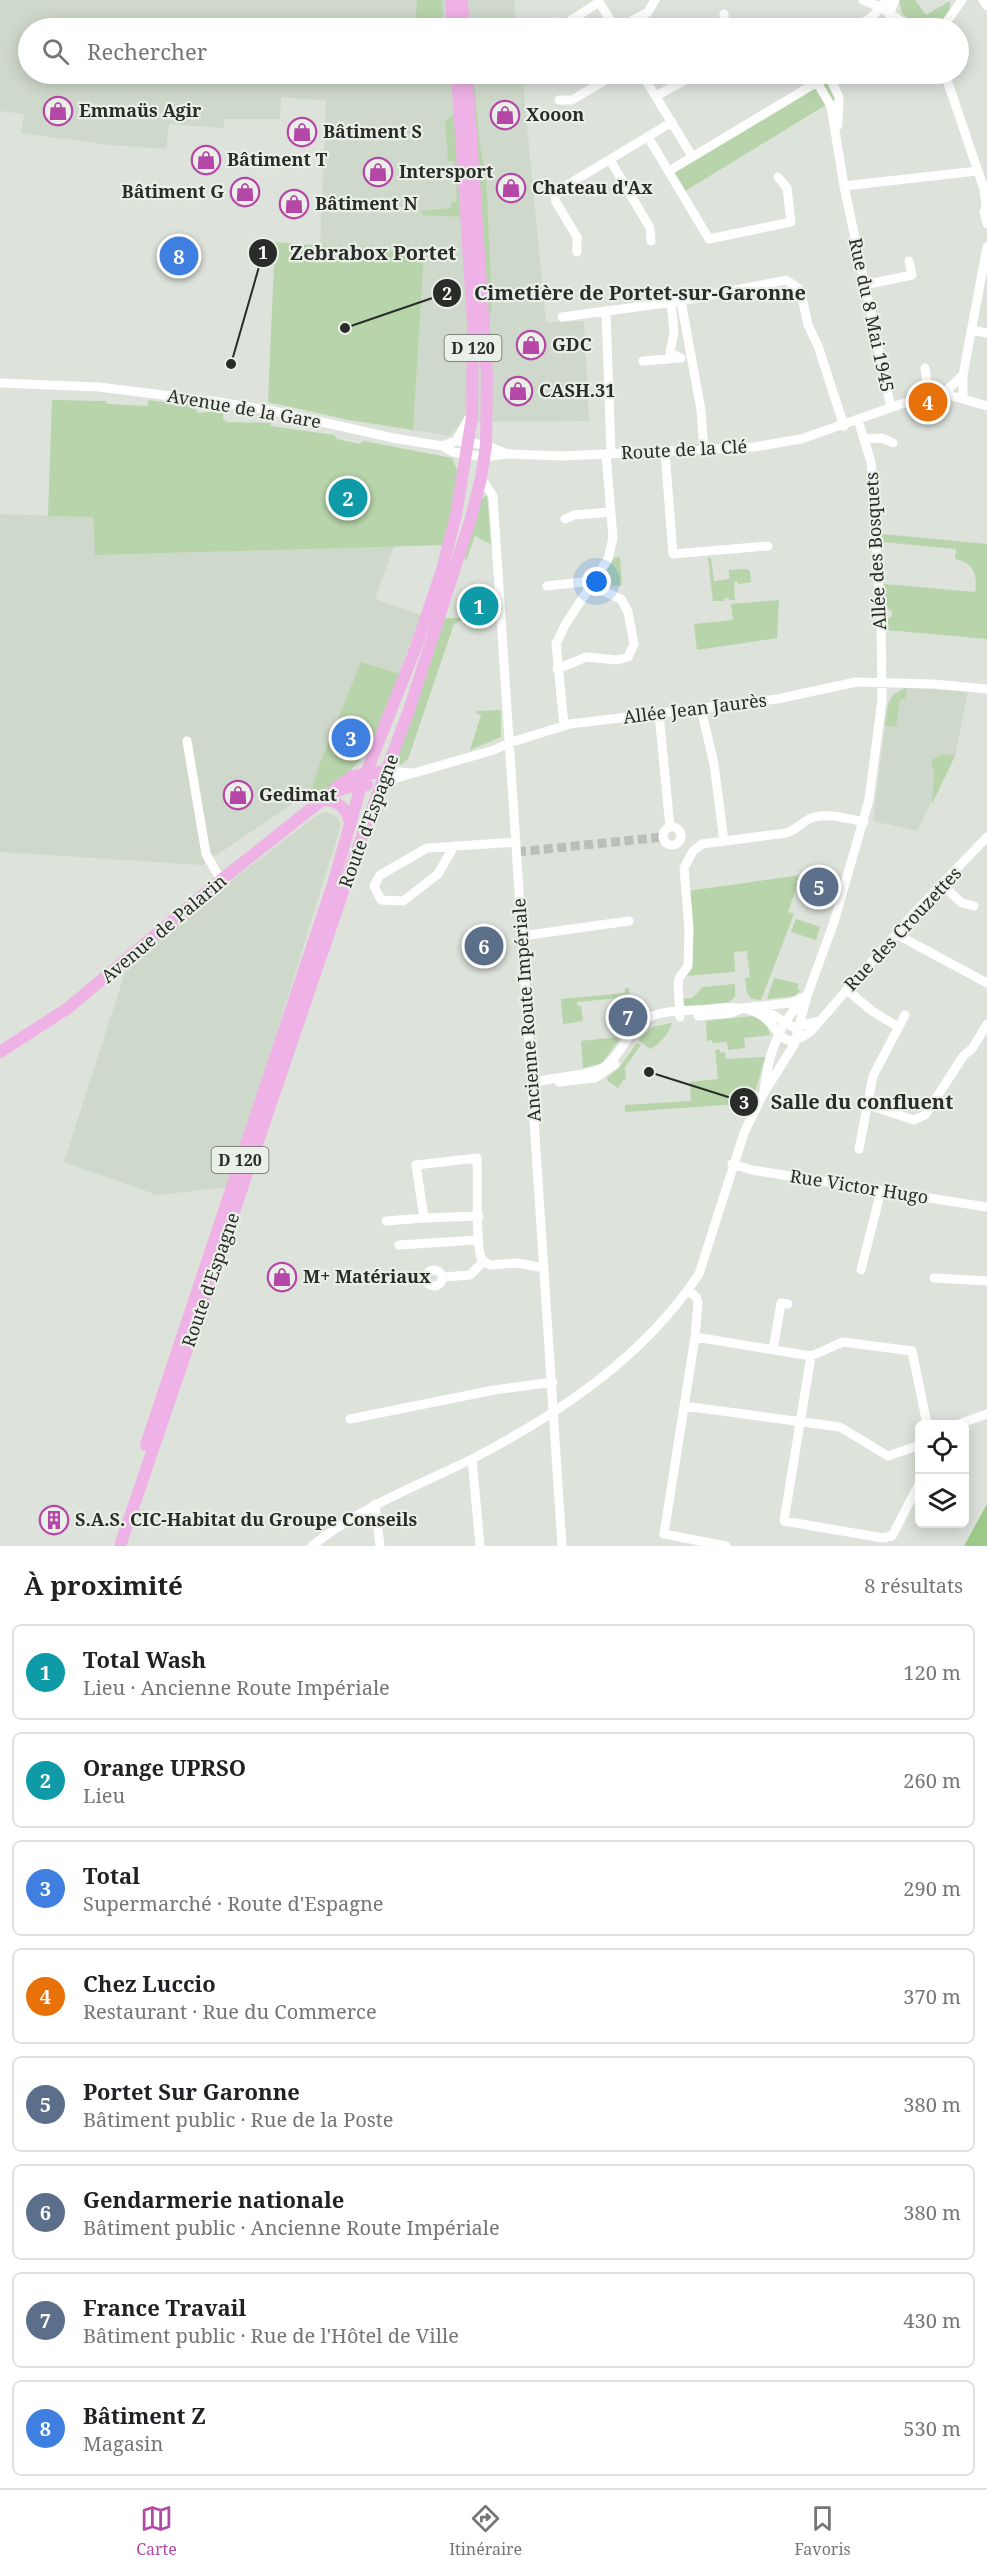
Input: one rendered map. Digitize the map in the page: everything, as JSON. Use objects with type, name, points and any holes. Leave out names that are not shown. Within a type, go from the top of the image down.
[{"type":"main road","points":[[451,0],[452,18]]},
{"type":"main road","points":[[462,0],[463,18]]},
{"type":"main road","name":"Route d'Espagne","points":[[112,1546],[349,829],[361,786],[416,647],[442,570],[456,515],[468,449],[472,411],[473,322],[458,84]]},
{"type":"main road","name":"Route d'Espagne","points":[[120,1546],[315,973],[385,776],[471,518],[487,456],[488,375],[468,84]]},
{"type":"main road","name":"Avenue de Palarin","points":[[0,1052],[68,1008],[221,880],[327,796],[337,785],[347,778],[366,773],[385,776]]},
{"type":"main road","name":"Avenue de Palarin","points":[[327,796],[385,776]]},
{"type":"main road","points":[[327,796],[343,807],[349,820],[349,829]]},
{"type":"street","points":[[636,18],[648,12],[655,0]]},
{"type":"street","points":[[863,0],[880,7],[895,18]]},
{"type":"street","points":[[870,18],[887,0]]},
{"type":"street","points":[[889,14],[895,0]]},
{"type":"street","points":[[949,18],[962,0]]},
{"type":"street","points":[[983,0],[987,6]]},
{"type":"street","points":[[574,18],[599,1],[610,18]]},
{"type":"street","points":[[724,14],[724,18]]},
{"type":"street","points":[[559,100],[572,100],[599,84]]},
{"type":"street","points":[[648,84],[692,156]]},
{"type":"street","points":[[656,96],[678,84]]},
{"type":"street","points":[[669,171],[805,84]]},
{"type":"street","points":[[818,84],[831,106],[836,134]]},
{"type":"street","points":[[833,84],[839,97],[840,109],[836,134]]},
{"type":"street","points":[[948,84],[985,191],[987,221]]},
{"type":"street","points":[[576,252],[577,237],[556,202],[555,196],[559,190],[672,122]]},
{"type":"street","name":"Rue du 8 Mai 1945","points":[[836,134],[844,186],[891,408]]},
{"type":"street","points":[[648,137],[710,239],[791,222],[787,188],[778,177]]},
{"type":"street","points":[[610,160],[650,228],[651,241]]},
{"type":"street","points":[[844,186],[977,171]]},
{"type":"street","points":[[966,399],[963,375],[971,330],[984,280],[987,247]]},
{"type":"street","points":[[864,285],[912,275],[909,261]]},
{"type":"street","points":[[561,317],[676,301],[786,280],[798,288],[808,325],[818,346],[844,426]]},
{"type":"street","points":[[676,301],[691,357],[701,410],[704,450]]},
{"type":"street","points":[[676,301],[670,353],[681,358]]},
{"type":"street","points":[[564,726],[556,653],[559,635],[608,560],[613,538],[606,311]]},
{"type":"street","points":[[971,330],[987,333]]},
{"type":"street","points":[[643,361],[691,357]]},
{"type":"street","points":[[925,368],[929,396]]},
{"type":"street","points":[[949,390],[963,375]]},
{"type":"street","name":"Avenue de la Gare","points":[[0,383],[99,387],[219,402],[442,446],[453,452],[468,449]]},
{"type":"street","points":[[949,390],[963,389]]},
{"type":"street","points":[[949,390],[952,396],[987,406]]},
{"type":"street","name":"Route de la Clé","points":[[487,456],[665,452],[779,443],[844,426],[949,390]]},
{"type":"street","name":"Route d'Espagne","points":[[456,441],[466,427],[472,411]]},
{"type":"street","name":"Allée des Bosquets","points":[[795,1040],[807,996],[830,935],[864,822],[880,722],[882,684],[880,603],[872,473],[865,439],[858,420]]},
{"type":"street","points":[[865,439],[882,438],[893,443]]},
{"type":"street","points":[[442,446],[456,441],[468,449],[487,456]]},
{"type":"street","points":[[665,452],[673,554],[768,546]]},
{"type":"street","name":"Route de la Clé","points":[[487,456],[507,454]]},
{"type":"street","name":"Ancienne Route Impériale","points":[[481,478],[493,496],[562,1546]]},
{"type":"street","points":[[565,519],[574,515],[611,512]]},
{"type":"street","points":[[547,586],[582,582],[592,584],[621,599],[628,612],[634,644],[628,657],[617,660],[586,657],[557,669]]},
{"type":"street","name":"Allée Jean Jaurès","points":[[385,776],[420,773],[564,726],[777,699],[856,682],[913,683],[987,689]]},
{"type":"street","points":[[700,709],[714,764],[724,841]]},
{"type":"street","points":[[659,714],[670,827]]},
{"type":"street","points":[[187,741],[206,854],[221,880]]},
{"type":"street","points":[[680,1015],[679,978],[688,966],[689,929],[685,864],[697,846],[786,833],[812,817],[841,817],[864,822]]},
{"type":"street","name":"Rue des Crouzettes","points":[[313,1546],[375,1504],[472,1459],[554,1412],[623,1360],[688,1290],[699,1274],[732,1164],[744,1133],[763,1094],[795,1040],[811,1031],[896,934],[987,837]]},
{"type":"street","points":[[454,846],[438,874],[403,901],[381,900],[374,886],[380,875],[427,848],[454,846],[516,842]]},
{"type":"street","points":[[942,885],[962,903],[974,906]]},
{"type":"street","points":[[522,936],[629,921]]},
{"type":"street","points":[[896,934],[987,983]]},
{"type":"street","points":[[847,990],[872,1011],[898,1027]]},
{"type":"street","points":[[532,1083],[599,1077],[614,1066],[644,1027],[657,1020],[680,1015],[731,1013],[743,1008],[790,1003],[807,996]]},
{"type":"street","name":"Rue des Crouzettes","points":[[763,1094],[771,1050],[784,1022],[807,996]]},
{"type":"street","points":[[759,1006],[793,1027],[820,1021]]},
{"type":"street","points":[[743,1008],[766,1019],[778,1035],[788,1041],[795,1040]]},
{"type":"street","points":[[859,1149],[873,1076],[905,1015]]},
{"type":"street","points":[[868,1105],[914,1120],[920,1119],[925,1115],[964,1055],[972,1049],[987,1024]]},
{"type":"street","points":[[424,1218],[416,1165],[477,1158],[480,1256],[490,1265],[518,1263],[533,1268],[544,1268]]},
{"type":"street","name":"Rue Victor Hugo","points":[[732,1164],[752,1170],[987,1207]]},
{"type":"street","points":[[861,1269],[881,1191]]},
{"type":"street","points":[[386,1221],[479,1216]]},
{"type":"street","points":[[399,1245],[478,1240]]},
{"type":"street","points":[[443,1277],[470,1275],[484,1261]]},
{"type":"street","points":[[934,1278],[987,1281]]},
{"type":"street","points":[[688,1290],[696,1297],[698,1303],[695,1337],[664,1534],[726,1546]]},
{"type":"street","points":[[773,1350],[781,1303],[788,1304]]},
{"type":"street","points":[[695,1337],[811,1356],[843,1342],[912,1351],[926,1420]]},
{"type":"street","points":[[811,1356],[784,1521],[883,1538],[892,1536],[915,1492]]},
{"type":"street","points":[[350,1419],[494,1390],[553,1382]]},
{"type":"street","points":[[684,1406],[840,1427],[888,1455],[915,1447]]},
{"type":"street","points":[[969,1421],[987,1414]]},
{"type":"street","points":[[472,1459],[480,1546]]},
{"type":"street","points":[[375,1504],[380,1546]]},
{"type":"shaded area","points":[[0,0],[514,0],[516,18],[18,18],[18,84],[523,84],[546,322],[584,321],[589,421],[463,422],[449,436],[413,430],[424,255],[320,246],[326,101],[281,97],[280,119],[225,119],[223,128],[169,124],[166,149],[110,145],[21,133],[24,114],[0,111]]},
{"type":"shaded area","points":[[417,0],[442,0],[443,18],[416,18]]},
{"type":"shaded area","points":[[899,0],[915,0],[926,15],[950,1],[950,12],[946,18],[908,18],[902,13]]},
{"type":"shaded area","points":[[474,84],[486,172],[492,304],[488,327]]},
{"type":"shaded area","points":[[814,84],[833,84],[839,97],[682,193],[669,171]]},
{"type":"shaded area","points":[[456,112],[462,217],[423,215],[421,211],[451,208],[451,203],[457,202],[454,161],[448,161],[445,121]]},
{"type":"shaded area","points":[[275,242],[424,254],[413,430],[349,420],[268,402]]},
{"type":"shaded area","points":[[52,400],[106,401],[107,404],[148,406],[148,400],[196,406],[197,413],[224,411],[223,419],[227,422],[271,423],[271,426],[334,435],[337,439],[359,444],[364,441],[452,458],[457,470],[461,470],[447,545],[95,555],[93,517],[48,516]]},
{"type":"shaded area","points":[[487,494],[491,544],[475,536],[466,561],[464,554],[481,500]]},
{"type":"shaded area","points":[[0,514],[93,517],[95,555],[394,546],[375,599],[421,615],[368,753],[202,865],[0,852]]},
{"type":"shaded area","points":[[882,534],[987,544],[987,639],[886,630],[886,620],[892,616],[892,611],[885,607],[884,584],[975,592],[976,581],[967,563],[955,559],[956,549],[882,542]]},
{"type":"shaded area","points":[[620,557],[622,585],[608,589],[599,584],[614,558]]},
{"type":"shaded area","points":[[708,558],[711,558],[714,581],[729,579],[729,570],[747,569],[750,571],[751,582],[738,584],[737,581],[734,582],[735,600],[725,598],[724,601],[713,601]]},
{"type":"shaded area","points":[[779,600],[777,638],[697,650],[694,624],[733,620],[731,604]]},
{"type":"shaded area","points":[[445,618],[489,618],[489,624],[460,621],[454,624],[408,759],[400,765],[396,758],[419,684]]},
{"type":"shaded area","points":[[361,662],[400,674],[389,704],[381,724],[356,765],[315,799],[309,798],[320,763]]},
{"type":"shaded area","points":[[905,688],[968,691],[955,756],[917,831],[873,821],[888,702],[893,694]]},
{"type":"shaded area","points":[[907,688],[905,699],[900,699],[896,727],[885,726],[892,698]]},
{"type":"shaded area","points":[[501,710],[501,737],[470,750],[481,715],[476,713],[477,711]]},
{"type":"shaded area","points":[[942,754],[955,756],[932,804],[934,772],[931,761]]},
{"type":"shaded area","points":[[326,812],[336,816],[341,825],[229,1187],[157,1195],[64,1162],[129,960],[317,815]]},
{"type":"shaded area","points":[[801,875],[788,912],[794,914],[761,1000],[752,999],[747,993],[745,978],[750,977],[747,951],[734,952],[735,972],[684,976],[688,891]]},
{"type":"shaded area","points":[[796,919],[820,927],[816,940],[791,932]]},
{"type":"shaded area","points":[[774,978],[799,984],[797,989],[801,990],[795,996],[767,999]]},
{"type":"shaded area","points":[[735,984],[735,997],[729,1002],[684,1007],[683,999],[692,998],[703,987]]},
{"type":"shaded area","points":[[625,988],[629,988],[630,997],[577,1002],[578,1006],[581,1006],[583,1021],[563,1024],[561,999],[625,993]]},
{"type":"shaded area","points":[[754,1016],[765,1023],[770,1035],[744,1038],[745,1048],[728,1050],[727,1042],[707,1041],[706,1021]]},
{"type":"shaded area","points":[[672,1023],[666,1035],[650,1049],[638,1040],[653,1027]]},
{"type":"shaded area","points":[[618,1037],[618,1041],[602,1063],[583,1068],[581,1041]]},
{"type":"shaded area","points":[[637,1043],[641,1045],[625,1067],[626,1080],[624,1079],[618,1088],[607,1078],[619,1068]]},
{"type":"shaded area","points":[[720,1049],[720,1053],[725,1052],[726,1059],[765,1057],[752,1103],[625,1112],[625,1105],[691,1101],[690,1082],[718,1079],[715,1050]]},
{"type":"shaded area","points":[[987,1504],[987,1546],[964,1546]]},
{"type":"tunnel","points":[[517,852],[663,837]]},
{"type":"place","name":"Emmaüs Agir","points":[[58,111]]},
{"type":"place","name":"Xooon","points":[[505,115]]},
{"type":"place","name":"Bâtiment S","points":[[302,132]]},
{"type":"place","name":"Bâtiment T","points":[[206,160]]},
{"type":"place","name":"Intersport","points":[[378,172]]},
{"type":"place","name":"Chateau d'Ax","points":[[511,188]]},
{"type":"place","name":"Bâtiment G","points":[[245,192]]},
{"type":"place","name":"Bâtiment N","points":[[294,204]]},
{"type":"place","name":"Bâtiment Z","points":[[179,256]]},
{"type":"place","name":"Cimetière de Portet-sur-Garonne","points":[[345,328]]},
{"type":"place","name":"GDC","points":[[531,345]]},
{"type":"place","name":"Zebrabox Portet","points":[[231,364]]},
{"type":"place","name":"CASH.31","points":[[518,391]]},
{"type":"place","name":"Chez Luccio","points":[[928,402]]},
{"type":"place","name":"Orange UPRSO","points":[[348,498]]},
{"type":"place","name":"Total Wash","points":[[479,606]]},
{"type":"place","name":"Total","points":[[351,738]]},
{"type":"place","name":"Gedimat","points":[[238,795]]},
{"type":"place","name":"Portet Sur Garonne","points":[[819,887]]},
{"type":"place","name":"Gendarmerie nationale","points":[[484,946]]},
{"type":"place","name":"France Travail","points":[[628,1017]]},
{"type":"place","name":"Salle du confluent","points":[[649,1072]]},
{"type":"place","name":"M+ Matériaux","points":[[282,1277]]},
{"type":"place","name":"S.A.S. CIC-Habitat du Groupe Conseils","points":[[54,1520]]}]
